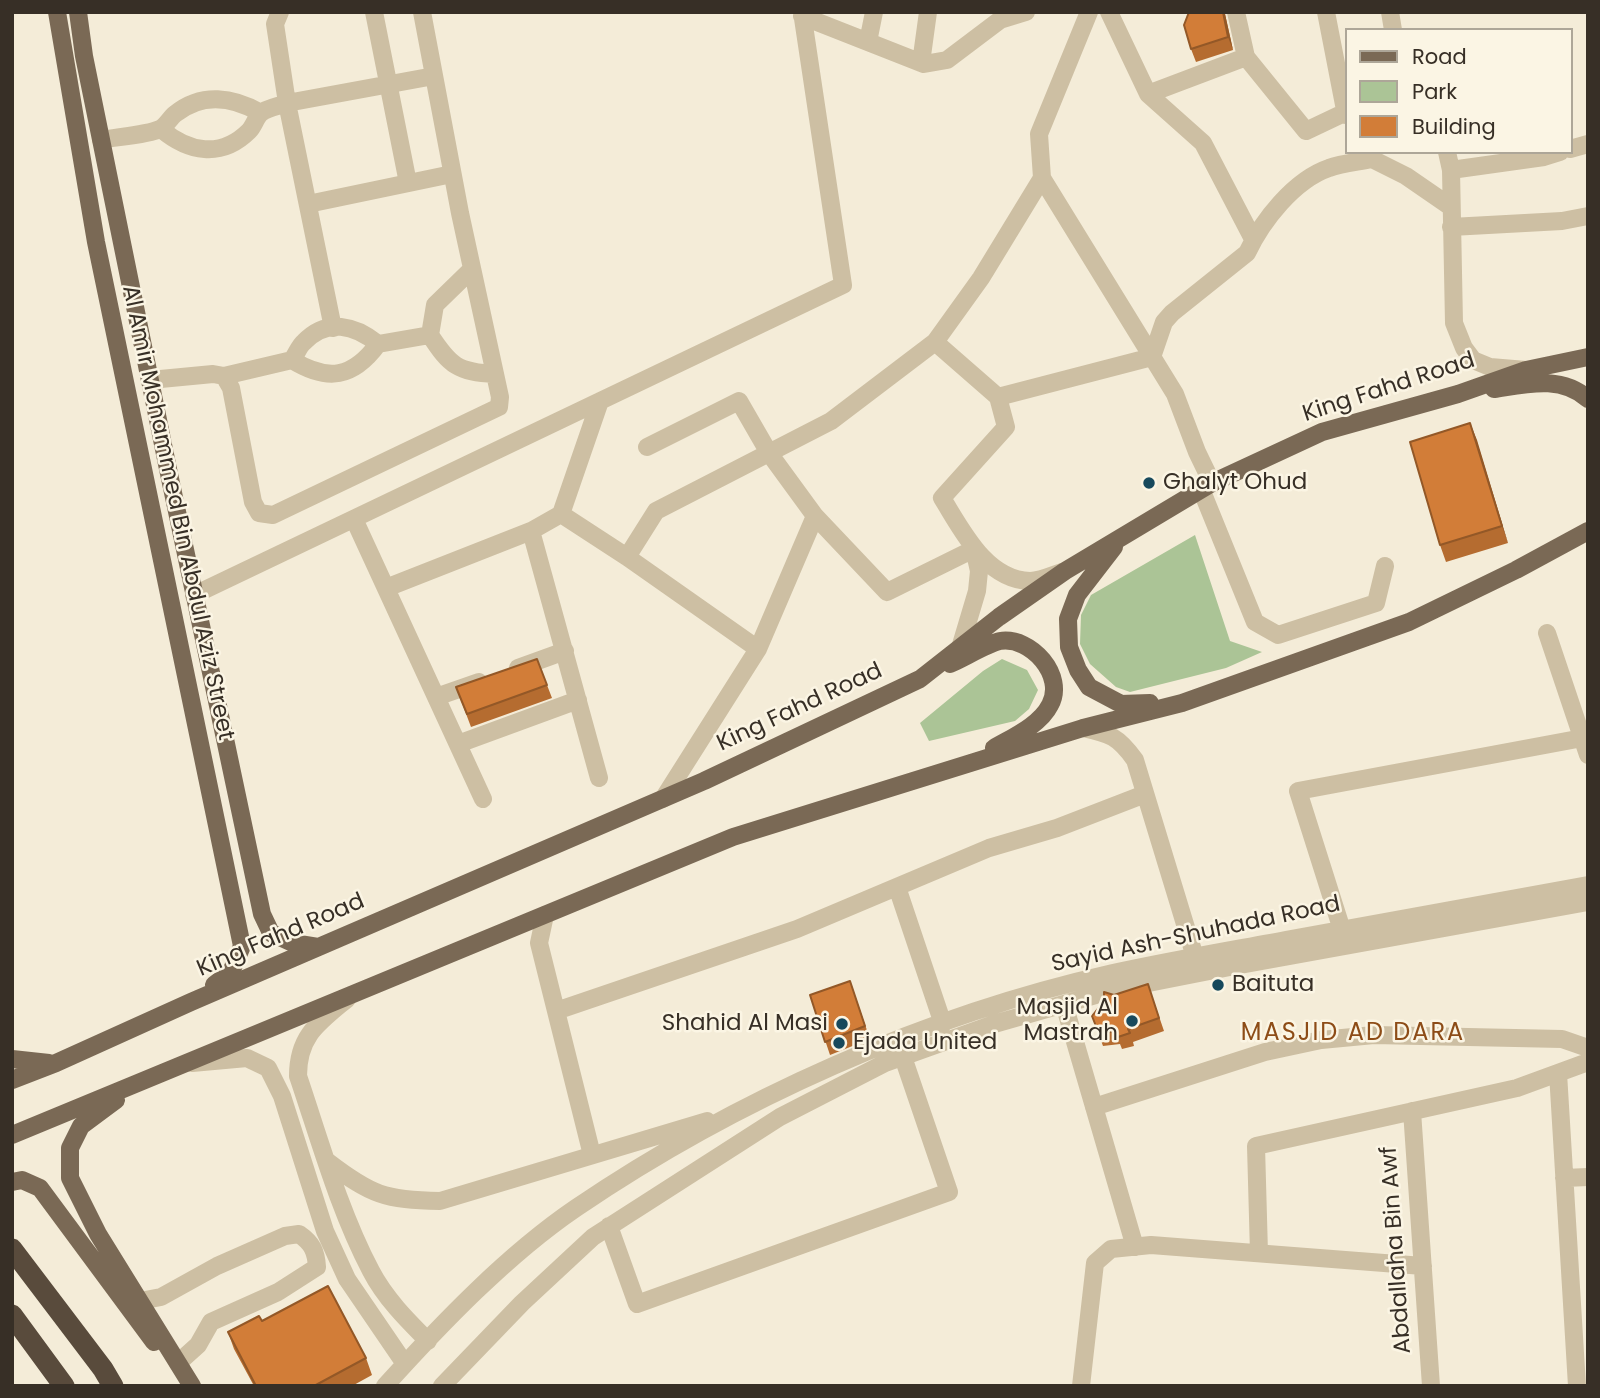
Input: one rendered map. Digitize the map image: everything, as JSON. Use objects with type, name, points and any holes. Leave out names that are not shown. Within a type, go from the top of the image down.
[{"type":"highway","points":[[12,1249],[113,1386]]},
{"type":"highway","points":[[12,1315],[64,1386]]},
{"type":"main road","name":"Al Amir Mohammed Bin Abdul Aziz Street","points":[[57,12],[96,242],[242,946],[231,972],[191,1002]]},
{"type":"main road","name":"Al Amir Mohammed Bin Abdul Aziz Street","points":[[78,12],[101,140],[262,914],[271,933],[293,943],[317,947]]},
{"type":"main road","name":"King Fahd Road","points":[[12,1080],[663,799],[920,679],[1065,571],[1125,534],[1206,486],[1322,432],[1458,394],[1526,369],[1588,357]]},
{"type":"main road","points":[[1458,394],[1544,382],[1565,385],[1588,399]]},
{"type":"main road","points":[[1516,570],[1588,520]]},
{"type":"main road","points":[[12,1135],[733,837],[1083,728],[1182,703],[1409,622],[1516,570],[1588,531]]},
{"type":"main road","points":[[1125,534],[1077,595],[1068,619],[1069,647],[1077,670],[1089,687],[1121,704],[1182,703]]},
{"type":"main road","points":[[920,679],[1000,641],[1026,645],[1050,667],[1054,693],[1050,706],[1029,728],[967,763]]},
{"type":"main road","points":[[12,1059],[56,1063]]},
{"type":"main road","points":[[148,1079],[81,1126],[70,1148],[70,1178],[98,1234],[190,1386]]},
{"type":"main road","points":[[12,1182],[22,1180],[40,1188],[190,1386]]},
{"type":"street","points":[[280,12],[275,24],[287,103],[333,328]]},
{"type":"street","points":[[374,12],[408,183]]},
{"type":"street","points":[[224,376],[231,388],[253,502],[259,513],[273,515],[499,407],[500,397],[452,174],[422,12]]},
{"type":"street","points":[[868,42],[874,12]]},
{"type":"street","points":[[920,63],[928,12]]},
{"type":"street","points":[[802,14],[920,63],[947,60],[1000,20],[1026,12]]},
{"type":"street","points":[[1089,12],[1039,134],[1042,177],[1175,394],[1255,622],[1278,635],[1376,603],[1385,566]]},
{"type":"street","points":[[1109,12],[1148,94],[1203,143],[1253,239]]},
{"type":"street","points":[[1236,12],[1247,57],[1306,131],[1344,114]]},
{"type":"street","points":[[1326,12],[1344,103]]},
{"type":"street","points":[[194,594],[843,285],[802,14]]},
{"type":"street","points":[[1148,94],[1247,57]]},
{"type":"street","points":[[160,129],[176,142],[195,149],[216,149],[235,142],[250,130],[261,113],[287,103],[434,76]]},
{"type":"street","points":[[101,140],[160,129],[176,113],[197,102],[231,100],[242,102],[261,113]]},
{"type":"street","points":[[1526,369],[1490,367],[1474,360],[1464,348],[1454,323],[1449,161],[1544,157],[1554,154]]},
{"type":"street","points":[[1152,357],[1164,322],[1172,313],[1247,253],[1253,239],[1294,188],[1328,168],[1369,156],[1406,176],[1451,207]]},
{"type":"street","points":[[308,204],[452,174]]},
{"type":"street","points":[[628,557],[656,511],[831,421],[935,342],[981,278],[1042,177]]},
{"type":"street","points":[[1451,228],[1562,221],[1588,216]]},
{"type":"street","points":[[472,268],[435,305],[430,335],[444,357],[467,373],[495,374]]},
{"type":"street","points":[[292,360],[303,342],[321,330],[342,326],[362,331],[378,344]]},
{"type":"street","points":[[150,380],[214,374],[224,376],[292,360],[310,371],[329,375],[349,371],[358,366],[378,344],[430,335]]},
{"type":"street","points":[[935,342],[998,397],[1006,427],[942,498],[974,549],[1002,573],[1031,581],[1065,571]]},
{"type":"street","points":[[998,397],[1152,357]]},
{"type":"street","points":[[386,588],[531,531],[561,514],[600,401]]},
{"type":"street","points":[[647,447],[739,401],[769,453],[815,516],[887,592],[974,549]]},
{"type":"street","points":[[561,514],[628,557],[758,649]]},
{"type":"street","points":[[663,799],[758,649],[815,516]]},
{"type":"street","points":[[354,519],[482,799]]},
{"type":"street","points":[[531,531],[599,778]]},
{"type":"street","points":[[960,648],[977,591],[979,571],[974,549]]},
{"type":"street","points":[[1548,633],[1585,737],[1588,755]]},
{"type":"street","points":[[436,697],[565,651]]},
{"type":"street","points":[[458,744],[578,701]]},
{"type":"street","points":[[1083,728],[1113,735],[1124,744],[1135,760],[1195,957]]},
{"type":"street","points":[[1342,930],[1298,791],[1585,737]]},
{"type":"street","points":[[556,1011],[797,929],[989,848],[1057,828],[1145,794]]},
{"type":"street","name":"Sayid Ash-Shuhada Road","points":[[385,1386],[495,1273],[574,1210],[671,1149],[741,1111],[878,1046],[988,1007],[1112,973],[1588,885]]},
{"type":"street","points":[[897,887],[943,1024]]},
{"type":"street","name":"Sayid Ash-Shuhada Road","points":[[442,1386],[522,1303],[593,1237],[780,1117],[885,1063],[994,1024],[1113,990],[1588,902]]},
{"type":"street","points":[[545,915],[540,943],[592,1155]]},
{"type":"street","points":[[353,994],[312,1029],[298,1055],[298,1076],[354,1236],[372,1273],[396,1309],[428,1342]]},
{"type":"street","points":[[1064,1004],[1135,1247]]},
{"type":"street","points":[[1094,1107],[1265,1052],[1321,1040],[1374,1035],[1562,1040],[1588,1048]]},
{"type":"street","points":[[609,1226],[637,1304],[949,1192],[903,1057]]},
{"type":"street","points":[[185,1063],[247,1058],[268,1068],[282,1096],[325,1231],[348,1279],[405,1364]]},
{"type":"street","points":[[1259,1253],[1256,1146],[1517,1088],[1588,1062]]},
{"type":"street","points":[[1558,1073],[1577,1386]]},
{"type":"street","points":[[328,1162],[357,1185],[381,1196],[440,1202],[741,1111]]},
{"type":"street","name":"Abdallaha Bin Awf","points":[[1412,1111],[1431,1386]]},
{"type":"street","points":[[1564,1178],[1588,1177]]},
{"type":"street","points":[[140,1301],[161,1297],[217,1266],[285,1236],[299,1234],[310,1242],[316,1253],[317,1267],[278,1292],[211,1322],[198,1345],[178,1363]]},
{"type":"street","points":[[1081,1386],[1095,1263],[1111,1249],[1151,1245],[1423,1266]]},
{"type":"green space","points":[[1195,535],[1230,641],[1262,652],[1226,668],[1130,692],[1116,687],[1090,664],[1080,644],[1081,615],[1091,595]]},
{"type":"green space","points":[[1002,659],[1027,670],[1038,690],[1029,709],[1015,721],[929,741],[920,723],[983,671]]},
{"type":"building","points":[[1189,12],[1223,12],[1228,37],[1191,49],[1184,25]]},
{"type":"building","points":[[1470,423],[1502,526],[1440,545],[1410,442]]},
{"type":"building","points":[[537,659],[547,685],[467,714],[456,687]]},
{"type":"building","name":"Shahid Al Masi","points":[[850,981],[865,1026],[825,1042],[810,995]]},
{"type":"building","name":"Masjid Al Mastrah","points":[[1148,984],[1159,1018],[1128,1029],[1130,1033],[1118,1037],[1116,1031],[1099,1034],[1092,1016],[1104,1001],[1104,992],[1114,995]]},
{"type":"building","points":[[328,1286],[366,1358],[314,1386],[256,1386],[228,1332],[259,1316],[262,1321]]},
{"type":"place","name":"Ghalyt Ohud","points":[[1149,483]]},
{"type":"place","name":"Baituta","points":[[1218,985]]},
{"type":"place","name":"Masjid Al Mastrah","points":[[1132,1021]]},
{"type":"place","name":"Shahid Al Masi","points":[[842,1024]]},
{"type":"place","name":"Ejada United","points":[[839,1043]]},
{"type":"district","name":"MASJID AD DARA","points":[[1353,1034]]}]
